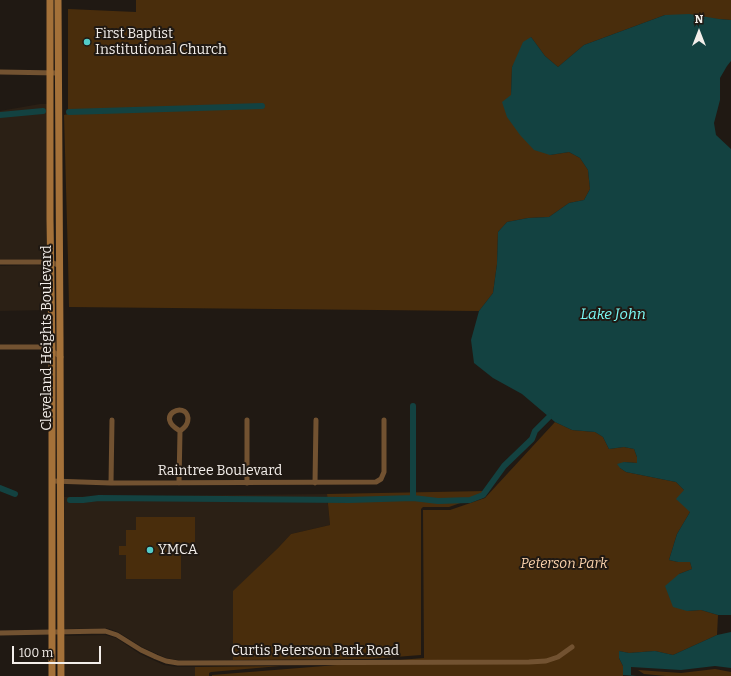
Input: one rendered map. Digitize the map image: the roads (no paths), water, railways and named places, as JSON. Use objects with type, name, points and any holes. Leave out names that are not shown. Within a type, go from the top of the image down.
[{"type":"street","name":"Cleveland Heights Boulevard","points":[[50,0],[52,676]]},
{"type":"street","name":"Cleveland Heights Boulevard","points":[[58,0],[61,676]]},
{"type":"street","points":[[0,72],[58,73]]},
{"type":"street","points":[[50,119],[59,119]]},
{"type":"street","points":[[51,160],[59,160]]},
{"type":"street","points":[[0,262],[51,262],[60,266]]},
{"type":"street","points":[[0,347],[46,347],[60,357]]},
{"type":"street","points":[[111,483],[112,420]]},
{"type":"street","points":[[247,420],[247,483]]},
{"type":"street","points":[[315,483],[316,420]]},
{"type":"street","name":"Raintree Boulevard","points":[[52,481],[111,483],[376,482],[381,479],[384,474],[384,420]]},
{"type":"street","points":[[179,483],[180,431]]},
{"type":"street","name":"Curtis Peterson Park Road","points":[[0,633],[105,631],[117,635],[141,650],[166,662],[178,663],[529,662],[546,661],[558,657],[572,647]]},
{"type":"water","name":"Lake John","points":[[689,14],[731,20],[731,61],[720,78],[720,100],[714,123],[716,135],[731,149],[731,615],[718,615],[701,610],[687,611],[673,607],[665,586],[679,574],[692,569],[690,562],[669,560],[677,534],[690,512],[676,499],[684,490],[676,482],[626,472],[620,468],[617,464],[624,462],[637,463],[637,457],[634,449],[624,447],[609,449],[603,437],[595,432],[572,430],[555,422],[522,394],[493,378],[474,363],[471,340],[479,311],[493,293],[497,264],[498,232],[507,222],[528,218],[549,217],[569,203],[584,200],[590,189],[588,170],[580,158],[569,152],[550,155],[534,150],[520,135],[507,117],[502,102],[511,95],[512,67],[523,42],[531,37],[545,56],[558,67],[584,45],[665,15]]},
{"type":"water","points":[[731,632],[731,668],[715,666],[681,670],[631,667],[631,675],[637,676],[623,675],[623,666],[619,658],[619,651],[629,653],[655,651],[673,655],[717,635]]},
{"type":"waterway","points":[[69,112],[262,106]]},
{"type":"waterway","points":[[0,115],[43,111]]},
{"type":"waterway","points":[[413,406],[413,498]]},
{"type":"waterway","points":[[70,500],[99,498],[349,500],[413,498],[438,501],[470,500],[483,495],[504,466],[532,439],[535,431],[549,417]]},
{"type":"waterway","points":[[0,488],[15,494]]},
{"type":"place","name":"First Baptist Institutional Church","points":[[87,42]]},
{"type":"place","name":"YMCA","points":[[150,550]]},
{"type":"park label","name":"Peterson Park","points":[[564,564]]}]
